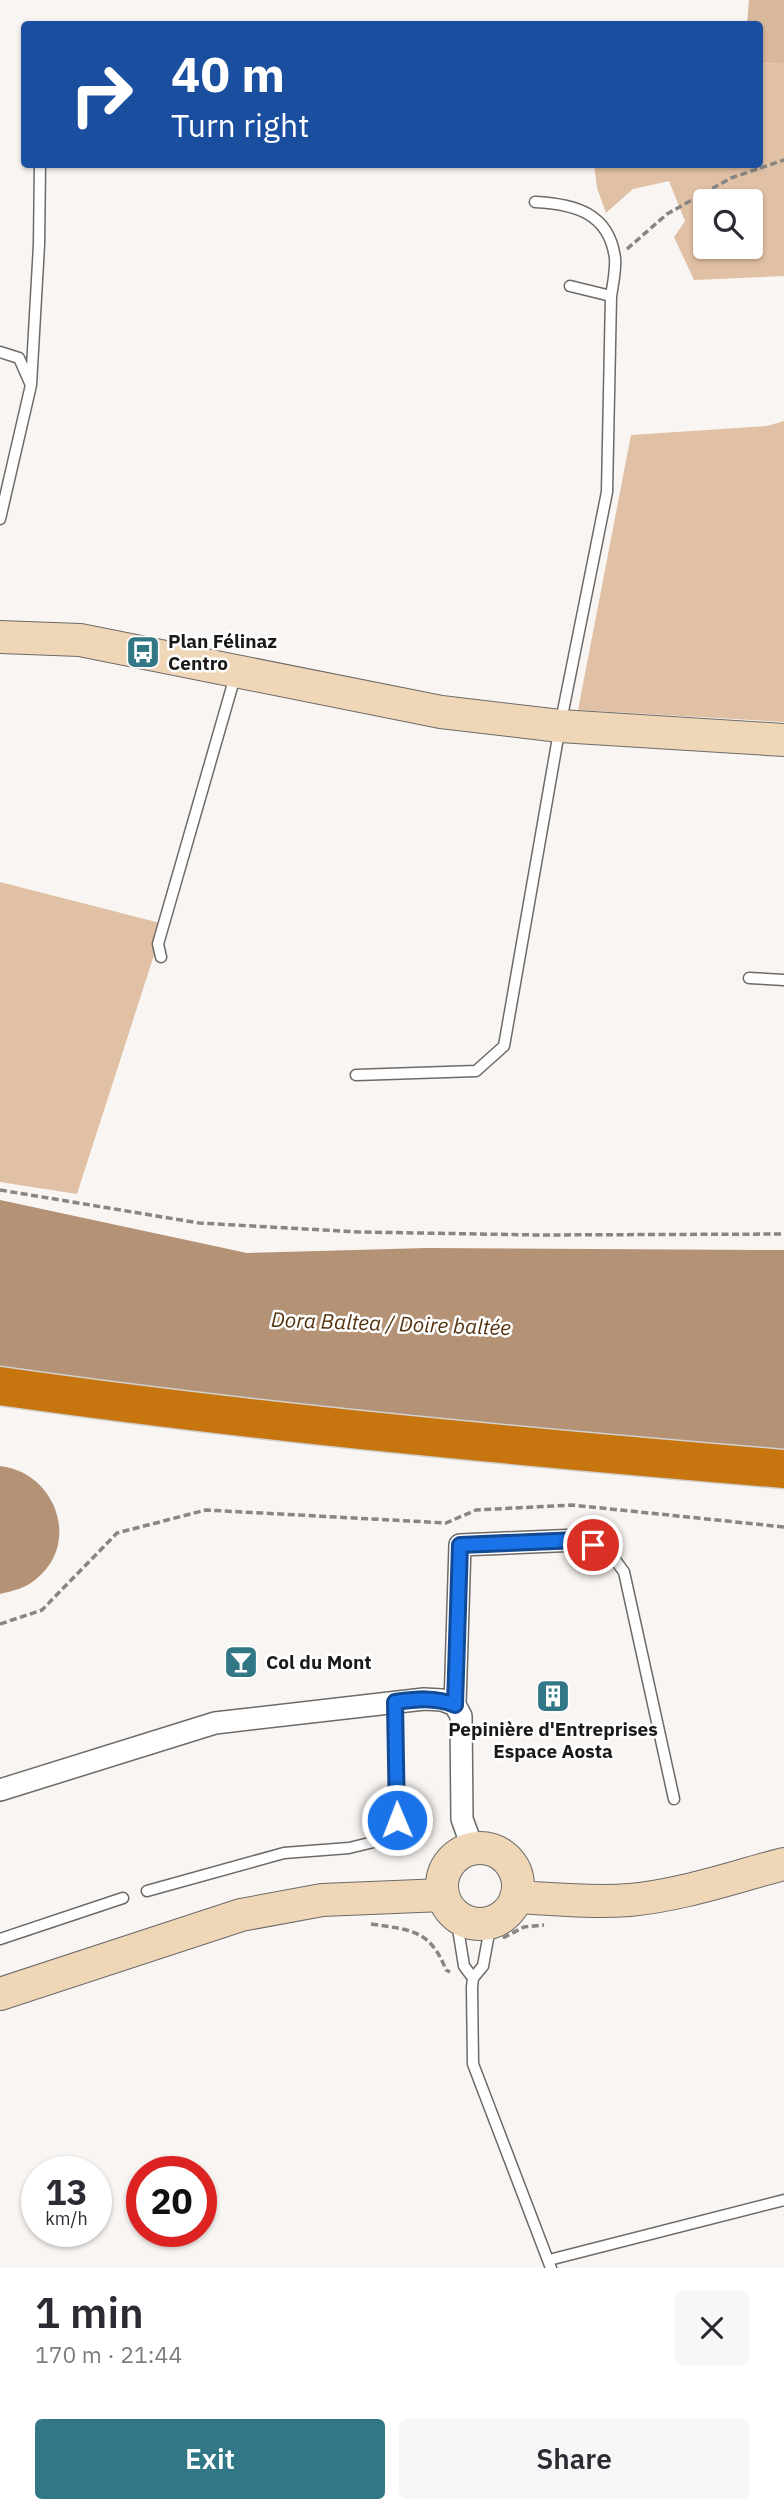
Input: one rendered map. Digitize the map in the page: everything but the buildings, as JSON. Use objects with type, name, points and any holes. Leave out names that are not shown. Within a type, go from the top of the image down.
[{"type":"highway","points":[[0,1386],[157,1408],[784,1469]]},
{"type":"highway","points":[[0,1412],[160,1434],[784,1493]]},
{"type":"street","points":[[0,637],[80,640],[442,712],[560,726],[784,740]]},
{"type":"street","points":[[473,1849],[462,1819],[461,1716],[455,1705],[460,1545],[578,1540]]},
{"type":"street","points":[[0,1790],[215,1723],[424,1699],[442,1700],[455,1705]]},
{"type":"street","points":[[473,1849],[488,1849],[502,1856],[512,1867],[517,1881],[516,1897],[511,1908],[502,1917],[491,1922],[467,1922],[449,1905],[442,1883],[445,1871],[451,1861],[461,1853],[473,1849]]},
{"type":"street","points":[[516,1897],[630,1900],[667,1895],[784,1864]]},
{"type":"street","points":[[0,1994],[241,1915],[321,1900],[449,1905]]},
{"type":"lane","points":[[0,519],[31,385],[39,245],[40,168]]},
{"type":"lane","points":[[356,1075],[476,1071],[504,1046],[560,726],[607,492],[611,296],[615,260],[608,232],[593,217],[565,204],[535,202]]},
{"type":"lane","points":[[570,286],[611,296]]},
{"type":"lane","points":[[0,352],[19,358],[31,385]]},
{"type":"lane","points":[[161,957],[158,944],[236,670]]},
{"type":"lane","points":[[749,978],[784,980]]},
{"type":"lane","points":[[578,1540],[608,1550],[624,1572],[674,1799]]},
{"type":"lane","points":[[147,1891],[284,1853],[349,1849],[386,1839],[397,1820],[395,1702]]},
{"type":"lane","points":[[0,1939],[123,1898]]},
{"type":"lane","points":[[449,1905],[464,1966],[473,1978],[472,2064],[550,2264],[784,2200]]},
{"type":"lane","points":[[473,1978],[483,1966],[491,1922]]},
{"type":"path","points":[[763,167],[784,160]]},
{"type":"path","points":[[615,260],[667,215],[731,178],[760,168]]},
{"type":"path","points":[[0,1190],[200,1223],[332,1230],[539,1235],[784,1234]]},
{"type":"path","points":[[0,1624],[42,1610],[117,1533],[206,1510],[446,1523],[476,1510],[572,1505],[784,1527]]},
{"type":"shaded area","points":[[749,0],[784,0],[784,64],[763,63],[763,21],[747,21]]},
{"type":"shaded area","points":[[763,63],[784,64],[784,276],[694,280],[674,237],[685,221],[669,181],[633,189],[606,213],[597,188],[594,168],[763,168]]},
{"type":"shaded area","points":[[784,421],[784,722],[578,710],[631,435],[767,426]]},
{"type":"shaded area","points":[[0,882],[164,924],[77,1194],[0,1182]]},
{"type":"water","name":"Dora Baltea / Doire baltée","points":[[0,1200],[247,1253],[426,1248],[784,1250],[784,1453],[258,1404],[0,1369]]},
{"type":"water","points":[[0,1466],[20,1471],[36,1481],[48,1495],[56,1512],[59,1530],[57,1548],[49,1565],[27,1585],[0,1594]]},
{"type":"place","name":"Plan Félinaz Centro","points":[[143,652]]},
{"type":"place","name":"Col du Mont","points":[[241,1662]]},
{"type":"place","name":"Pepinière d'Entreprises Espace Aosta","points":[[553,1696]]},
{"type":"route","points":[[397,1820],[395,1702],[424,1699],[442,1700],[455,1705],[460,1545],[578,1540],[593,1545]]}]
